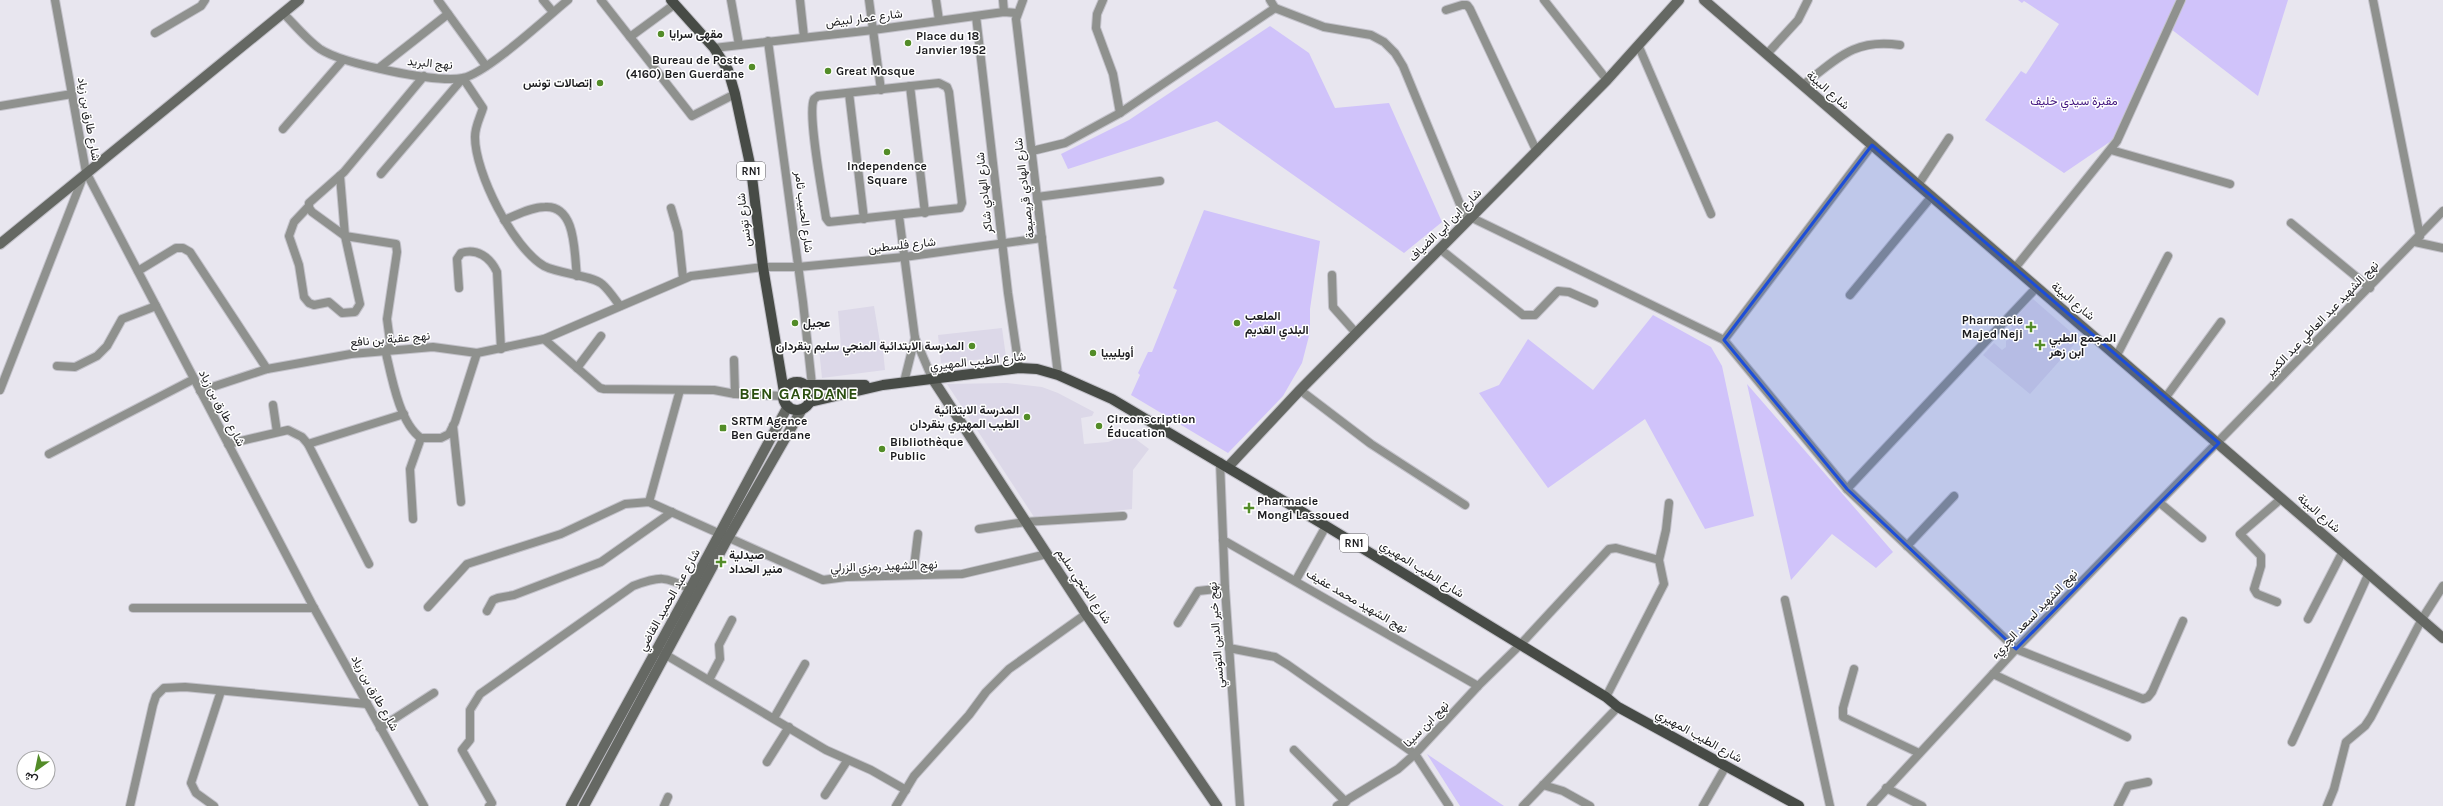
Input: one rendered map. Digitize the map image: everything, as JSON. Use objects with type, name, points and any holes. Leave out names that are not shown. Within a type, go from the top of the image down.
[{"type":"main road","name":"شارع تونس","points":[[673,2],[714,48],[728,70],[735,94],[751,169],[763,267],[778,363]]},
{"type":"main road","name":"RN1","points":[[778,363],[792,383],[809,385],[883,385]]},
{"type":"main road","name":"RN1","points":[[778,363],[784,394],[788,406],[792,409],[883,385]]},
{"type":"main road","name":"شارع الطيب المهيري","points":[[883,385],[1018,368],[1037,369],[1058,375],[1112,399],[1326,526],[1606,697],[1618,707],[1799,806]]},
{"type":"main road","points":[[784,394],[792,383]]},
{"type":"main road","points":[[806,406],[811,393],[809,385]]},
{"type":"street","name":"شارع طارق بن زياد","points":[[55,0],[85,173],[138,271],[314,608],[424,806]]},
{"type":"street","points":[[155,33],[201,6],[205,0]]},
{"type":"street","points":[[438,0],[486,66]]},
{"type":"street","points":[[543,0],[553,12]]},
{"type":"street","name":"نهج البريد","points":[[283,13],[320,49],[343,60],[424,76],[463,78],[486,66],[568,0]]},
{"type":"street","points":[[601,0],[692,116],[735,94]]},
{"type":"street","points":[[731,0],[739,45]]},
{"type":"street","points":[[800,0],[804,37]]},
{"type":"street","points":[[869,0],[882,90]]},
{"type":"street","points":[[936,0],[939,20]]},
{"type":"street","points":[[1003,0],[1004,12]]},
{"type":"street","points":[[1016,14],[1023,0]]},
{"type":"street","points":[[1103,0],[1097,14],[1096,28],[1113,74],[1120,113]]},
{"type":"street","points":[[1270,0],[1274,8],[1324,27],[1372,35],[1384,42],[1395,53],[1403,66],[1460,208],[1470,218],[1724,340],[1847,489],[2016,650],[2143,699],[2148,697],[2152,692],[2183,622]]},
{"type":"street","points":[[1544,0],[1607,80]]},
{"type":"street","name":"شارع ابن ابي الضياف","points":[[1224,465],[1537,152],[1639,47],[1679,0]]},
{"type":"street","name":"شارع البيئة","points":[[1704,0],[2166,397],[2443,638]]},
{"type":"street","points":[[1767,54],[1798,20],[1808,0]]},
{"type":"street","points":[[2015,268],[2111,150],[2122,133],[2181,0]]},
{"type":"street","points":[[2373,0],[2418,239],[2443,248]]},
{"type":"street","points":[[0,244],[297,1]]},
{"type":"street","points":[[630,37],[673,2]]},
{"type":"street","points":[[1446,10],[1467,5],[1537,152]]},
{"type":"street","points":[[1032,151],[1065,143],[1120,113],[1274,8]]},
{"type":"street","name":"شارع عمار لبيض","points":[[714,48],[873,30],[1004,12],[1016,14]]},
{"type":"street","points":[[379,68],[448,14]]},
{"type":"street","name":"شارع الهادي قريصيعة","points":[[1016,14],[1058,375]]},
{"type":"street","name":"شارع الهادي شاكر","points":[[976,16],[1018,368]]},
{"type":"street","name":"شارع الحبيب ثامر","points":[[768,41],[798,267],[809,385]]},
{"type":"street","points":[[1803,85],[1853,49],[1880,42],[1900,45]]},
{"type":"street","points":[[1639,47],[1711,214]]},
{"type":"street","points":[[283,129],[343,60]]},
{"type":"street","points":[[340,176],[345,236],[360,304],[355,312],[346,314],[338,310],[329,302],[314,305],[309,303],[304,296],[299,265],[289,236],[294,222],[309,206],[309,203],[340,176],[424,76]]},
{"type":"street","points":[[381,174],[463,78],[484,108],[478,119],[475,138],[482,170],[504,220],[527,253],[545,266],[598,281],[620,306]]},
{"type":"street","points":[[944,84],[949,92],[961,206],[957,210],[832,223],[827,220],[814,132],[812,108],[814,99],[818,96],[910,86],[944,84]]},
{"type":"street","points":[[910,86],[925,213]]},
{"type":"street","points":[[849,93],[864,219]]},
{"type":"street","points":[[0,106],[72,94]]},
{"type":"street","points":[[1918,185],[1949,138]]},
{"type":"street","points":[[1724,340],[1872,145]]},
{"type":"street","points":[[2111,150],[2230,184]]},
{"type":"street","points":[[0,390],[85,173]]},
{"type":"street","points":[[1037,197],[1160,181]]},
{"type":"street","points":[[1850,295],[1932,196]]},
{"type":"street","points":[[309,206],[312,212],[345,236],[396,244],[398,250],[387,319],[388,349],[397,397],[414,432],[421,438],[441,438],[449,434],[477,353]]},
{"type":"street","points":[[504,220],[536,208],[547,206],[558,210],[566,218],[571,228],[577,276]]},
{"type":"street","points":[[671,208],[678,232],[683,278]]},
{"type":"street","name":"نهج الشهيد عبد العاطي عبد الكبير","points":[[2219,443],[2418,239],[2443,211]]},
{"type":"street","points":[[899,216],[915,338],[932,378]]},
{"type":"street","points":[[2290,223],[2370,288]]},
{"type":"street","name":"شارع فلسطين","points":[[763,267],[798,267],[904,257],[1042,238]]},
{"type":"street","points":[[138,271],[176,248],[183,248],[190,252],[267,369]]},
{"type":"street","points":[[1440,249],[1523,316],[1535,315],[1558,291],[1569,292],[1594,303]]},
{"type":"street","points":[[459,288],[457,258],[461,253],[468,251],[485,255],[493,263],[497,272],[501,349]]},
{"type":"street","points":[[2117,355],[2168,256]]},
{"type":"street","name":"نهج عقبة بن نافع","points":[[200,391],[267,369],[388,349],[433,347],[477,353],[501,349],[544,339],[683,278],[763,267]]},
{"type":"street","points":[[1332,275],[1333,307],[1356,333]]},
{"type":"street","points":[[1847,489],[2037,287]]},
{"type":"street","points":[[57,366],[75,367],[97,356],[107,346],[122,319],[156,306]]},
{"type":"street","points":[[2166,397],[2221,322]]},
{"type":"street","points":[[577,368],[602,336]]},
{"type":"street","points":[[904,382],[915,338]]},
{"type":"street","points":[[544,339],[600,388],[604,389],[714,390],[735,394],[784,394]]},
{"type":"street","points":[[734,360],[735,394]]},
{"type":"street","name":"شارع المنجي سليم","points":[[932,378],[1086,614],[1217,806]]},
{"type":"street","points":[[49,454],[194,379]]},
{"type":"street","points":[[428,607],[460,570],[469,563],[494,557],[561,534],[625,504],[650,502],[680,390]]},
{"type":"street","points":[[1300,390],[1371,444],[1465,505]]},
{"type":"street","points":[[273,405],[277,432]]},
{"type":"street","name":"شارع عبد الحميد القاضي","points":[[571,806],[661,652],[724,536],[788,406]]},
{"type":"street","name":"شارع عبد الحميد القاضي","points":[[584,806],[661,652],[690,589],[806,406]]},
{"type":"street","points":[[308,444],[404,414]]},
{"type":"street","points":[[453,426],[461,502]]},
{"type":"street","points":[[228,444],[277,432],[293,431],[302,437],[308,444],[369,564]]},
{"type":"street","points":[[413,520],[410,469],[421,438]]},
{"type":"street","name":"نهج الشهيد لسعد الجريء","points":[[1871,806],[1886,788],[2016,650],[2219,443]]},
{"type":"street","name":"نهج خير الدين التونسي","points":[[1224,465],[1223,540],[1225,588],[1240,806]]},
{"type":"street","points":[[1907,546],[1954,496]]},
{"type":"street","points":[[2278,602],[2257,594],[2254,589],[2261,566],[2260,556],[2240,534],[2282,498]]},
{"type":"street","name":"نهج الشهيد رمزي الزرلي","points":[[650,502],[823,580],[846,577],[962,574],[1047,554]]},
{"type":"street","points":[[1606,697],[1664,584],[1659,560],[1666,530],[1668,503]]},
{"type":"street","points":[[2160,503],[2202,538]]},
{"type":"street","points":[[487,611],[493,600],[514,595],[601,562],[672,512]]},
{"type":"street","points":[[979,528],[1025,522],[1123,516]]},
{"type":"street","points":[[1296,580],[1326,526]]},
{"type":"street","points":[[914,575],[918,534]]},
{"type":"street","name":"نهج الشهيد محمد عفيف","points":[[1223,540],[1296,580],[1478,686]]},
{"type":"street","name":"نهج ابن سينا","points":[[1337,806],[1346,802],[1398,769],[1414,754],[1478,686],[1520,645],[1608,549],[1616,548],[1659,560]]},
{"type":"street","points":[[2308,619],[2344,551]]},
{"type":"street","points":[[2292,742],[2369,573]]},
{"type":"street","points":[[489,806],[492,803],[462,750],[470,740],[470,710],[480,694],[633,586],[656,578],[664,577],[690,589]]},
{"type":"street","points":[[2327,806],[2334,789],[2346,742],[2365,726],[2371,717],[2422,619],[2443,586]]},
{"type":"street","points":[[1178,623],[1198,591],[1225,588]]},
{"type":"street","points":[[1785,600],[1830,806]]},
{"type":"street","points":[[133,608],[314,608]]},
{"type":"street","points":[[896,806],[914,776],[969,715],[986,692],[1009,670],[1086,614]]},
{"type":"street","points":[[709,680],[720,659],[719,646],[732,620]]},
{"type":"street","points":[[1229,648],[1275,657],[1288,664],[1414,754],[1449,806]]},
{"type":"street","points":[[661,652],[847,761],[870,770],[906,790]]},
{"type":"street","points":[[774,718],[805,664]]},
{"type":"street","points":[[1854,669],[1843,708],[1843,717],[1919,753]]},
{"type":"street","points":[[1993,674],[2127,737]]},
{"type":"street","points":[[130,806],[153,705],[160,691],[173,687],[367,704]]},
{"type":"street","points":[[214,806],[196,793],[191,783],[221,691]]},
{"type":"street","points":[[380,728],[434,693]]},
{"type":"street","points":[[1523,806],[1618,707]]},
{"type":"street","points":[[767,762],[789,727]]},
{"type":"street","points":[[1294,750],[1346,802]]},
{"type":"street","points":[[825,795],[847,761]]},
{"type":"street","points":[[1703,806],[1726,766]]},
{"type":"street","points":[[2118,806],[2128,786],[2148,782]]},
{"type":"street","points":[[1543,785],[1563,791],[1590,806]]},
{"type":"street","points":[[1886,788],[1922,806]]},
{"type":"street","points":[[664,806],[668,797]]},
{"type":"highlighted area","points":[[1872,145],[2219,443],[2016,649],[1847,489],[1724,340]]},
{"type":"shaded area","name":"المجمع الطبي ابن زهر","points":[[2033,299],[2079,339],[2030,394],[1983,355],[1994,343],[2002,350],[2006,347],[2006,341],[2010,337],[2006,334],[2012,328],[2010,324]]},
{"type":"shaded area","points":[[874,306],[880,342],[882,341],[885,370],[822,378],[819,349],[841,347],[838,311]]},
{"type":"shaded area","name":"المدرسة الابتدائية المنجي سليم بنقردان","points":[[1002,328],[1006,357],[941,363],[938,335]]},
{"type":"shaded area","points":[[1007,383],[1042,387],[1058,393],[1094,412],[1092,416],[1081,418],[1084,444],[1108,442],[1129,434],[1149,449],[1133,470],[1132,509],[1036,520],[947,384]]},
{"type":"green space","name":"مقبرة سيدي خليف","points":[[2018,0],[2176,0],[2117,137],[2064,173],[1985,120],[2021,71],[2026,74],[2059,24],[2024,1],[2022,3]]},
{"type":"green space","points":[[2185,0],[2288,0],[2258,96],[2171,29]]},
{"type":"green space","points":[[1270,26],[1309,53],[1335,108],[1389,103],[1442,222],[1404,253],[1217,121],[1068,169],[1061,154],[1129,120]]},
{"type":"green space","name":"الملعب البلدي القديم","points":[[1204,210],[1320,241],[1310,309],[1310,332],[1302,363],[1283,396],[1228,453],[1131,395],[1140,375],[1138,373],[1148,352],[1152,352],[1177,290],[1173,288]]},
{"type":"green space","points":[[1653,315],[1711,347],[1722,366],[1754,516],[1705,529],[1645,419],[1548,488],[1479,393],[1499,385],[1528,339],[1593,390]]},
{"type":"green space","points":[[1747,384],[1893,552],[1876,568],[1832,534],[1791,580]]},
{"type":"green space","points":[[1427,754],[1504,806],[1460,806]]},
{"type":"place","name":"مقهى سرايا","points":[[661,34]]},
{"type":"place","name":"Place du 18 Janvier 1952","points":[[908,43]]},
{"type":"place","name":"Bureau de Poste (4160) Ben Guerdane","points":[[752,67]]},
{"type":"place","name":"Great Mosque","points":[[828,71]]},
{"type":"place","name":"إتصالات تونس","points":[[600,83]]},
{"type":"place","name":"Independence Square","points":[[887,152]]},
{"type":"place","name":"عجيل","points":[[795,323]]},
{"type":"place","name":"الملعب البلدي القديم","points":[[1237,323]]},
{"type":"place","name":"Pharmacie Majed Neji","points":[[2031,327]]},
{"type":"place","name":"المجمع الطبي ابن زهر","points":[[2040,345]]},
{"type":"place","name":"المدرسة الابتدائية المنجي سليم بنقردان","points":[[972,346]]},
{"type":"place","name":"أويليبيا","points":[[1093,353]]},
{"type":"place","name":"المدرسة الابتدائية الطيب المهيري بنقردان","points":[[1027,417]]},
{"type":"place","name":"Circonscription Éducation","points":[[1099,426]]},
{"type":"place","name":"SRTM Agence Ben Guerdane","points":[[723,428]]},
{"type":"place","name":"Bibliothèque Public","points":[[882,449]]},
{"type":"place","name":"Pharmacie Mongi Lassoued","points":[[1249,508]]},
{"type":"place","name":"صيدلية منير الحداد","points":[[721,562]]},
{"type":"district","name":"BEN GARDANE","points":[[799,393]]}]
